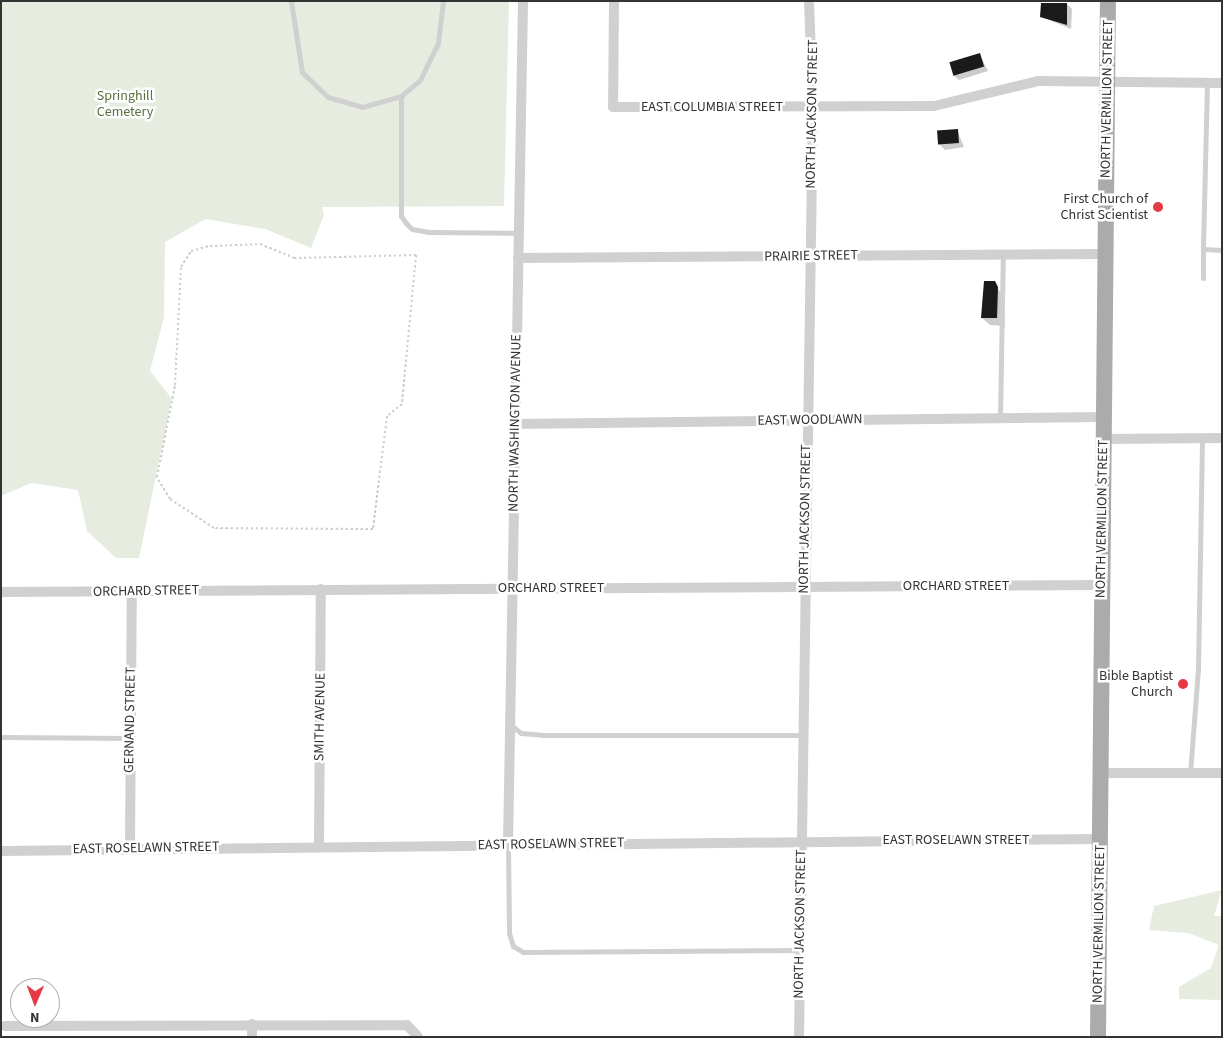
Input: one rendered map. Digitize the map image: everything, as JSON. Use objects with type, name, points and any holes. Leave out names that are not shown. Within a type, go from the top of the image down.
[{"type":"main road","name":"NORTH VERMILION STREET","points":[[1098,1037],[1099,773],[1108,1]]},
{"type":"street","name":"NORTH WASHINGTON AVENUE","points":[[508,844],[523,1]]},
{"type":"street","name":"EAST COLUMBIA STREET","points":[[614,1],[613,107],[934,106],[1038,81],[1222,83]]},
{"type":"street","name":"NORTH JACKSON STREET","points":[[799,1037],[803,586],[808,420],[809,256],[813,106],[809,1]]},
{"type":"street","name":"PRAIRIE STREET","points":[[518,258],[1105,254]]},
{"type":"street","name":"EAST WOODLAWN","points":[[515,424],[1104,418]]},
{"type":"street","points":[[1103,439],[1222,438]]},
{"type":"street","name":"ORCHARD STREET","points":[[1,592],[1101,585]]},
{"type":"street","name":"SMITH AVENUE","points":[[319,846],[321,589]]},
{"type":"street","name":"GERNAND STREET","points":[[130,848],[129,738],[132,592]]},
{"type":"street","points":[[1099,773],[1222,773]]},
{"type":"street","name":"EAST ROSELAWN STREET","points":[[1,851],[801,841],[1100,840]]},
{"type":"street","points":[[252,1024],[252,1037]]},
{"type":"street","points":[[5,1026],[407,1025],[418,1037]]},
{"type":"lane","points":[[291,1],[302,72],[328,97],[362,107],[401,96],[429,67],[438,43],[443,1]]},
{"type":"lane","points":[[1203,278],[1207,82]]},
{"type":"lane","points":[[401,96],[402,216],[406,223],[412,229],[430,232],[519,234]]},
{"type":"lane","points":[[1203,249],[1222,250]]},
{"type":"lane","points":[[1000,419],[1003,254]]},
{"type":"lane","points":[[1190,773],[1198,669],[1202,438]]},
{"type":"lane","points":[[510,725],[521,733],[542,735],[802,735]]},
{"type":"lane","points":[[1,737],[129,738]]},
{"type":"lane","points":[[508,844],[509,933],[513,946],[523,952],[800,950]]},
{"type":"path","points":[[260,244],[294,258],[416,256],[402,404],[386,416],[373,529],[258,529],[214,528],[170,499],[157,478],[175,385],[181,267],[192,251],[210,246],[260,244]]},
{"type":"green space","name":"Springhill Cemetery","points":[[1,1],[509,1],[504,206],[322,207],[324,215],[311,248],[265,229],[206,219],[165,242],[164,317],[150,371],[172,399],[139,558],[116,558],[87,531],[78,490],[31,483],[1,496]]},
{"type":"green space","points":[[1222,890],[1214,916],[1222,916],[1222,1000],[1179,999],[1179,987],[1211,968],[1219,945],[1188,933],[1149,930],[1154,906]]},
{"type":"building","points":[[1041,3],[1067,3],[1067,25],[1040,17]]},
{"type":"building","points":[[980,53],[984,66],[953,76],[949,62]]},
{"type":"building","points":[[958,129],[959,143],[938,144],[937,130]]},
{"type":"building","points":[[984,281],[995,281],[998,287],[997,318],[981,318]]},
{"type":"place","name":"First Church of Christ Scientist","points":[[1158,207]]},
{"type":"place","name":"Bible Baptist Church","points":[[1183,684]]}]
